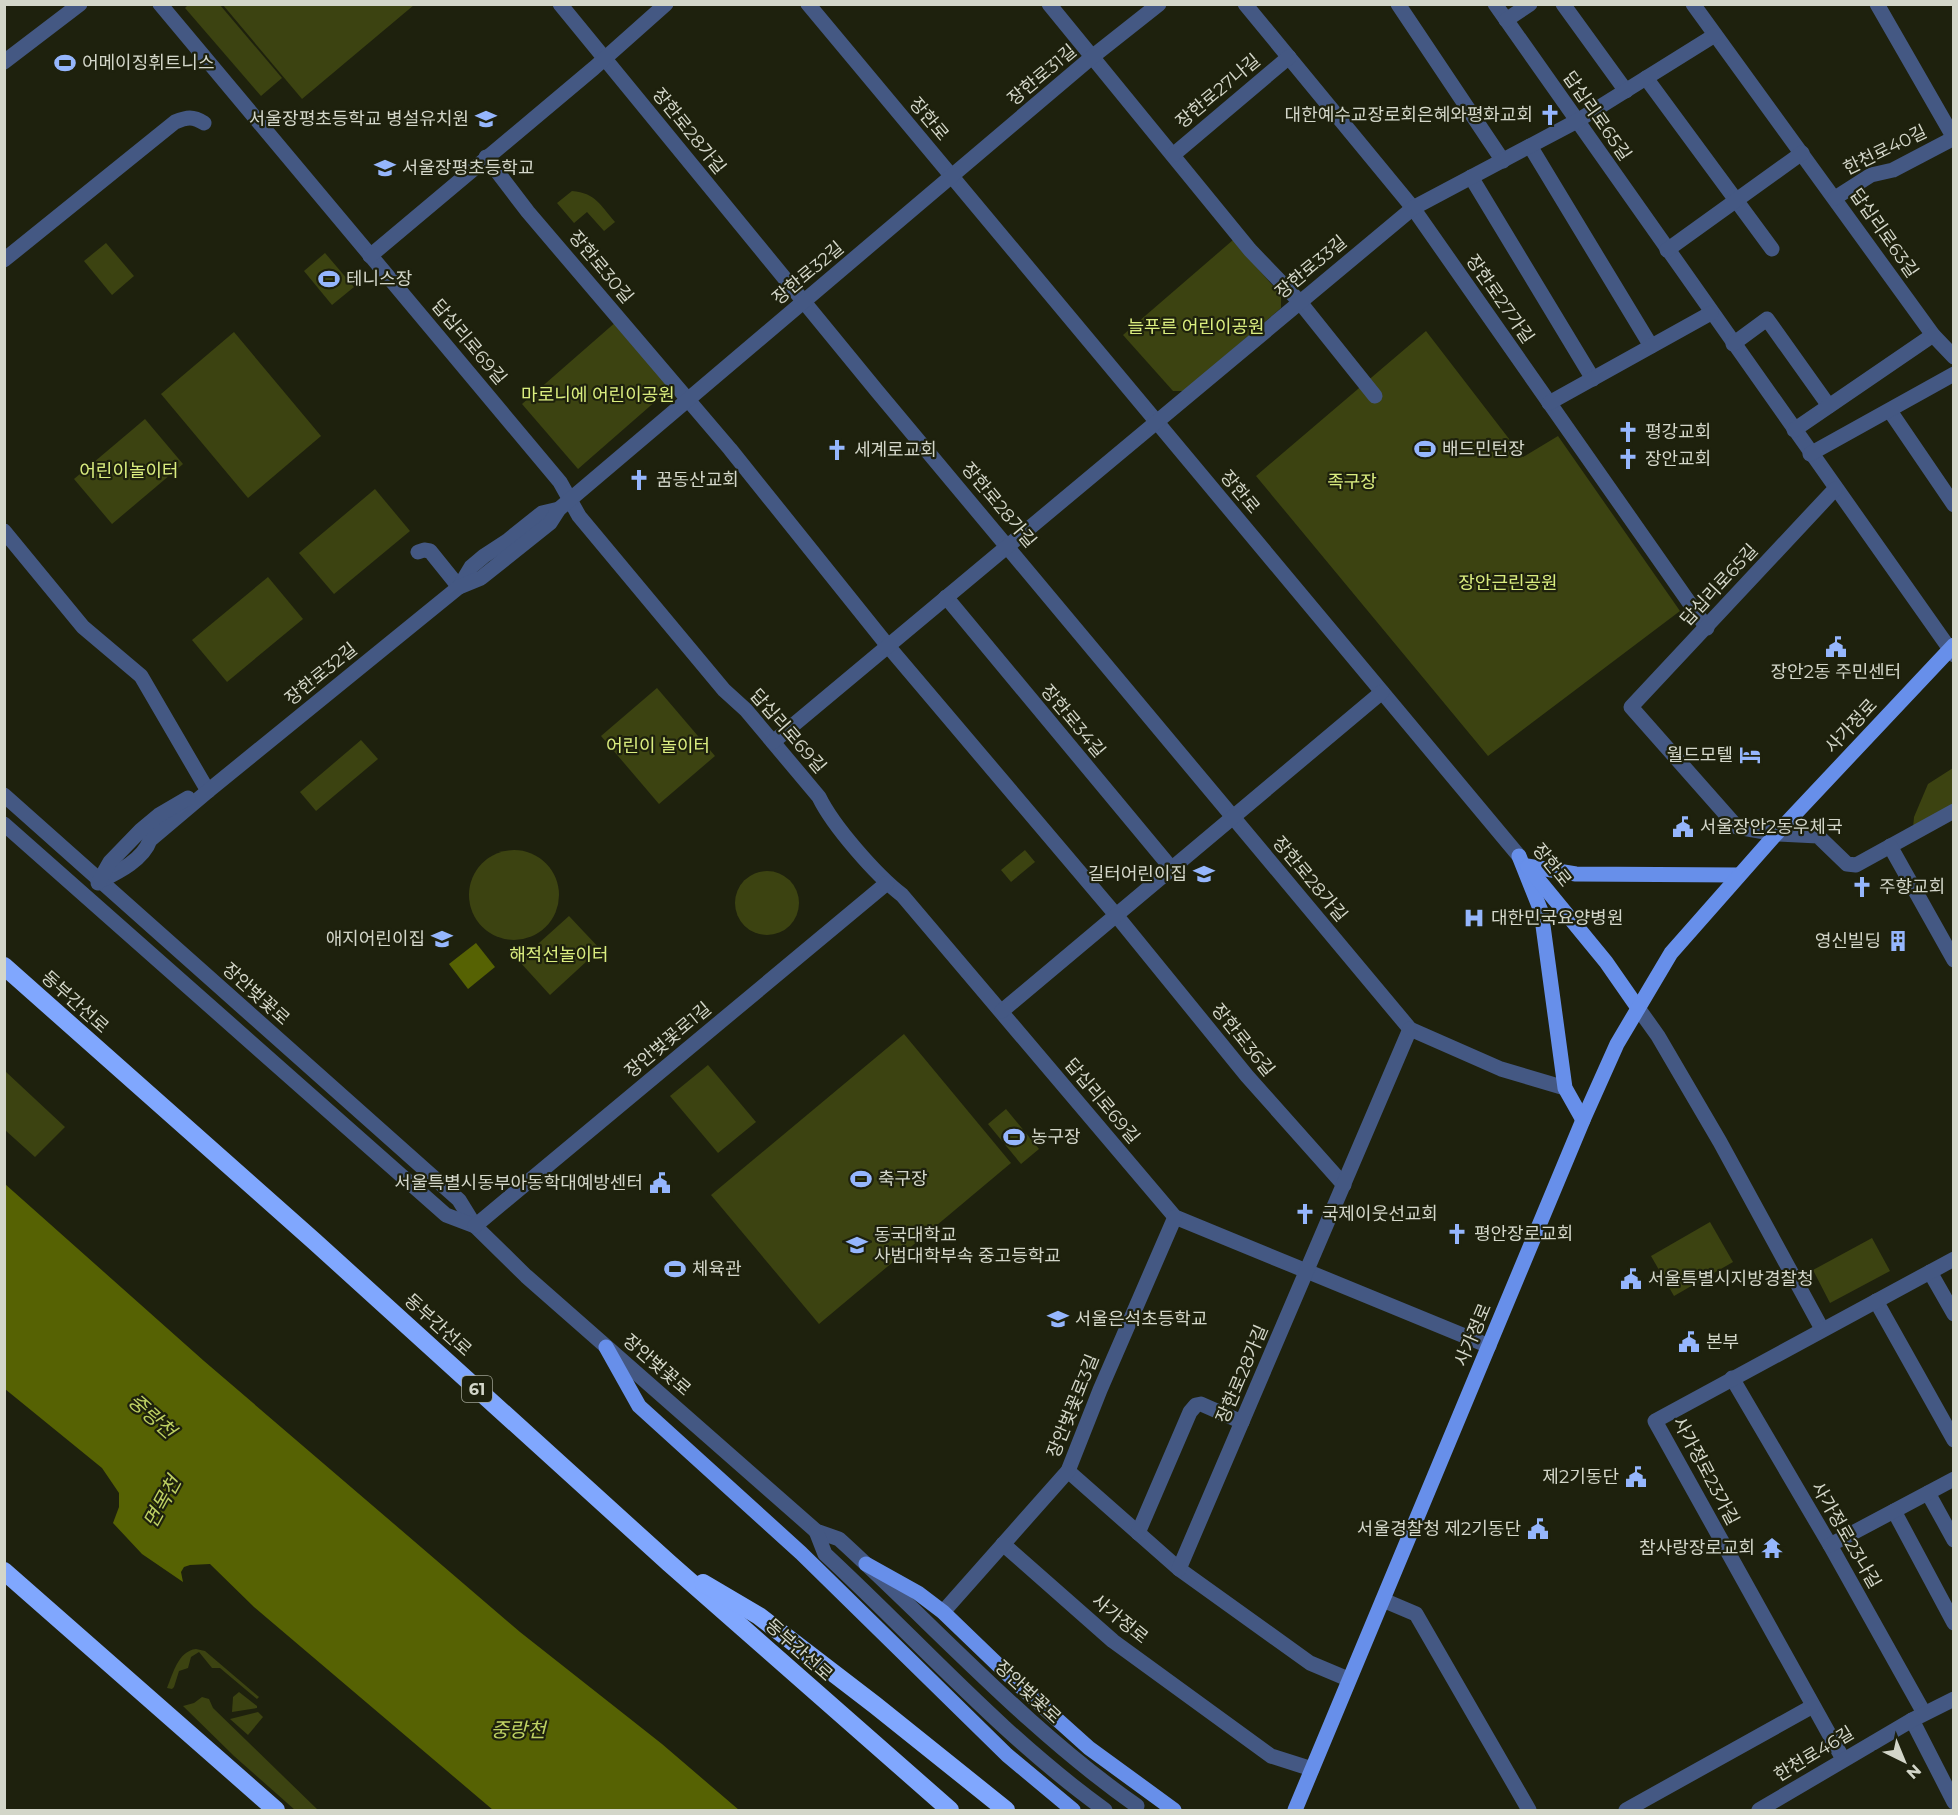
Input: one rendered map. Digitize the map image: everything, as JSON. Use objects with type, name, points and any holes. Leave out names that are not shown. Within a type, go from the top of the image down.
[{"type":"highway","name":"동부간선로","points":[[4,966],[669,1563],[950,1810]]},
{"type":"highway","points":[[669,1563],[759,1616],[1006,1810]]},
{"type":"highway","points":[[4,1571],[276,1810]]},
{"type":"main road","name":"사가정로","points":[[1295,1810],[1582,1120],[1617,1044],[1671,953],[1776,834],[1952,650]]},
{"type":"main road","points":[[1523,861],[1576,874],[1739,875]]},
{"type":"main road","points":[[1523,861],[1541,911],[1565,1088],[1582,1120]]},
{"type":"main road","name":"장한로","points":[[1523,861],[1606,962],[1638,1008]]},
{"type":"main road","points":[[606,1347],[639,1406],[801,1553],[1007,1755],[1073,1810]]},
{"type":"main road","points":[[866,1564],[918,1593],[943,1612],[1021,1688],[1073,1734],[1161,1805],[1174,1810]]},
{"type":"street","points":[[4,63],[80,4]]},
{"type":"street","name":"답십리로69길","points":[[160,4],[560,482],[564,504],[579,516],[723,690],[746,710],[819,797],[826,812],[887,883],[902,895],[1002,1011],[1175,1217],[1489,1346]]},
{"type":"street","name":"장한로28가길","points":[[560,4],[804,302],[1410,1029],[1501,1069],[1565,1088]]},
{"type":"street","points":[[370,256],[594,68],[666,4]]},
{"type":"street","name":"장한로","points":[[808,4],[1523,861]]},
{"type":"street","points":[[1049,4],[1250,249],[1299,301],[1375,396]]},
{"type":"street","name":"장한로31길","points":[[952,177],[1092,57],[1159,4]]},
{"type":"street","name":"장한로27가길","points":[[1245,4],[1413,208],[1707,628]]},
{"type":"street","points":[[1398,4],[1503,161]]},
{"type":"street","name":"답십리로65길","points":[[1495,4],[1810,454],[1952,650]]},
{"type":"street","points":[[1506,20],[1530,4]]},
{"type":"street","points":[[1563,4],[1626,91]]},
{"type":"street","name":"답십리로63길","points":[[1694,4],[1933,335],[1953,357]]},
{"type":"street","points":[[1878,4],[1953,138]]},
{"type":"street","name":"장한로33길","points":[[1156,421],[1413,208],[1577,121],[1715,35]]},
{"type":"street","name":"장한로27나길","points":[[1173,155],[1289,57]]},
{"type":"street","points":[[1646,78],[1772,249]]},
{"type":"street","points":[[4,260],[175,122],[186,117],[195,117],[204,123]]},
{"type":"street","name":"한천로40길","points":[[1835,198],[1871,175],[1893,170],[1953,138]]},
{"type":"street","points":[[1530,146],[1651,346]]},
{"type":"street","points":[[1667,250],[1802,153]]},
{"type":"street","name":"장한로30길","points":[[486,157],[528,212],[689,399]]},
{"type":"street","name":"장한로32길","points":[[100,881],[120,871],[147,848],[150,840],[208,791],[459,587],[471,567],[484,556],[542,513],[564,504],[952,177]]},
{"type":"street","points":[[1471,177],[1593,379]]},
{"type":"street","points":[[1550,403],[1711,313]]},
{"type":"street","points":[[1733,344],[1767,319],[1829,406]]},
{"type":"street","points":[[1794,430],[1933,335]]},
{"type":"street","points":[[1810,454],[1953,374]]},
{"type":"street","points":[[689,399],[888,646],[1116,915]]},
{"type":"street","points":[[1890,411],[1953,505]]},
{"type":"street","points":[[773,742],[1156,421]]},
{"type":"street","name":"답십리로65길","points":[[1776,834],[1737,827],[1631,707],[1835,489]]},
{"type":"street","points":[[4,531],[83,627],[141,676],[208,791]]},
{"type":"street","points":[[418,552],[430,551],[459,587]]},
{"type":"street","name":"장한로34길","points":[[946,597],[1172,869]]},
{"type":"street","points":[[1002,1011],[1382,692]]},
{"type":"street","name":"장한로32길","points":[[86,896],[100,881],[110,862],[159,815],[183,800],[208,791]]},
{"type":"street","name":"장안벚꽃로","points":[[4,795],[459,1200],[475,1226],[526,1276],[816,1531],[839,1539],[1018,1711],[1083,1767],[1137,1806]]},
{"type":"street","points":[[1776,834],[1818,836],[1847,864],[1856,865],[1953,812]]},
{"type":"street","name":"장안벚꽃로","points":[[4,824],[446,1215],[475,1226]]},
{"type":"street","points":[[1890,846],[1953,960]]},
{"type":"street","name":"장안벚꽃로1길","points":[[475,1226],[887,883]]},
{"type":"street","name":"장한로36길","points":[[1116,915],[1247,1077],[1344,1185]]},
{"type":"street","points":[[1638,1008],[1658,1036],[1720,1142],[1822,1329]]},
{"type":"street","name":"장한로28가길","points":[[1179,1569],[1410,1029]]},
{"type":"street","name":"장안벚꽃로3길","points":[[943,1612],[1068,1471],[1100,1390],[1175,1217]]},
{"type":"street","name":"사가정로23가길","points":[[1844,1759],[1655,1421],[1953,1259]]},
{"type":"street","points":[[1930,1272],[1953,1314]]},
{"type":"street","points":[[1876,1301],[1953,1440]]},
{"type":"street","name":"사가정로23나길","points":[[1732,1378],[1830,1545],[1918,1716],[1953,1802]]},
{"type":"street","points":[[1138,1533],[1190,1412],[1196,1405],[1202,1404],[1242,1422]]},
{"type":"street","points":[[1068,1471],[1179,1569],[1310,1663],[1348,1679]]},
{"type":"street","points":[[1830,1545],[1953,1479]]},
{"type":"street","points":[[1928,1493],[1953,1540]]},
{"type":"street","points":[[1894,1511],[1953,1623]]},
{"type":"street","name":"장안벚꽃로","points":[[816,1531],[825,1554],[975,1701],[1043,1762],[1105,1810]]},
{"type":"street","name":"사가정로","points":[[1003,1544],[1113,1641],[1271,1756],[1312,1768]]},
{"type":"street","points":[[1383,1600],[1416,1614],[1529,1810]]},
{"type":"street","name":"한천로46길","points":[[1759,1810],[1918,1716],[1953,1698]]},
{"type":"street","points":[[1626,1810],[1813,1706]]},
{"type":"green space","points":[[189,4],[220,5],[282,78],[261,96],[185,8]]},
{"type":"green space","points":[[223,5],[414,5],[302,99]]},
{"type":"green space","points":[[572,191],[592,197],[615,222],[604,231],[587,212],[574,223],[557,203]]},
{"type":"green space","name":"늘푸른 어린이공원","points":[[1233,240],[1281,295],[1281,308],[1184,391],[1173,391],[1123,335]]},
{"type":"green space","points":[[106,243],[134,276],[112,295],[84,261]]},
{"type":"green space","name":"테니스장","points":[[325,253],[354,287],[332,305],[304,271]]},
{"type":"green space","name":"마로니에 어린이공원","points":[[617,321],[673,386],[578,469],[522,404]]},
{"type":"green space","name":"장안근린공원","points":[[1426,331],[1523,457],[1558,436],[1680,611],[1488,756],[1256,476]]},
{"type":"green space","points":[[234,332],[321,436],[248,498],[161,394]]},
{"type":"green space","name":"어린이놀이터","points":[[145,419],[183,464],[112,524],[74,479]]},
{"type":"green space","points":[[375,489],[410,531],[334,594],[299,553]]},
{"type":"green space","points":[[268,577],[303,619],[227,682],[192,640]]},
{"type":"green space","name":"어린이 놀이터","points":[[657,688],[715,756],[659,804],[601,736]]},
{"type":"green space","points":[[361,740],[378,759],[316,811],[300,792]]},
{"type":"green space","points":[[1953,768],[1953,805],[1913,828],[1914,817],[1928,784]]},
{"type":"green space","points":[[505,850],[523,850],[539,857],[552,870],[559,886],[559,904],[552,920],[539,933],[523,940],[505,940],[489,933],[476,920],[469,904],[469,886],[476,870],[489,857]]},
{"type":"green space","points":[[1025,850],[1035,862],[1011,882],[1001,870]]},
{"type":"green space","points":[[767,871],[785,876],[790,880],[794,885],[799,903],[794,921],[790,926],[785,930],[767,935],[749,930],[744,926],[740,921],[735,903],[740,885],[744,880],[749,876]]},
{"type":"green space","name":"해적선놀이터","points":[[569,916],[600,949],[550,995],[519,961]]},
{"type":"green space","name":"축구장","points":[[904,1034],[1011,1163],[819,1324],[711,1195]]},
{"type":"green space","points":[[708,1065],[756,1122],[718,1153],[670,1096]]},
{"type":"green space","points":[[5,1071],[65,1127],[35,1157],[5,1130]]},
{"type":"green space","name":"농구장","points":[[1006,1109],[1039,1149],[1021,1164],[988,1124]]},
{"type":"green space","points":[[1710,1222],[1733,1262],[1674,1296],[1651,1256]]},
{"type":"green space","points":[[1872,1238],[1890,1271],[1830,1303],[1813,1270]]},
{"type":"green space","points":[[196,1649],[205,1651],[259,1697],[257,1699],[220,1668],[212,1668],[199,1652],[191,1657],[188,1668],[179,1671],[174,1687],[167,1688],[180,1659]]},
{"type":"green space","points":[[239,1692],[257,1708],[232,1712],[233,1697]]},
{"type":"green space","points":[[202,1697],[209,1699],[213,1708],[318,1810],[295,1810],[234,1756],[183,1706],[194,1703]]},
{"type":"green space","points":[[258,1712],[263,1717],[248,1735],[230,1719]]},
{"type":"water","points":[[476,943],[495,967],[468,989],[449,964]]},
{"type":"water","name":"중랑천","points":[[5,1184],[204,1361],[520,1632],[662,1744],[739,1810],[493,1810],[254,1607],[210,1564],[184,1567],[181,1572],[183,1582],[142,1554],[113,1523],[119,1507],[119,1493],[102,1468],[5,1389]]},
{"type":"place","name":"어메이징휘트니스","points":[[65,63]]},
{"type":"place","name":"대한예수교장로회은혜와평화교회","points":[[1550,115]]},
{"type":"place","name":"서울장평초등학교 병설유치원","points":[[486,119]]},
{"type":"place","name":"서울장평초등학교","points":[[385,168]]},
{"type":"place","name":"테니스장","points":[[329,279]]},
{"type":"place","name":"평강교회","points":[[1628,432]]},
{"type":"place","name":"배드민턴장","points":[[1425,449]]},
{"type":"place","name":"세계로교회","points":[[837,450]]},
{"type":"place","name":"장안교회","points":[[1628,459]]},
{"type":"place","name":"꿈동산교회","points":[[639,480]]},
{"type":"place","name":"장안2동 주민센터","points":[[1836,647]]},
{"type":"place","name":"월드모텔","points":[[1750,755]]},
{"type":"place","name":"서울장안2동우체국","points":[[1683,827]]},
{"type":"place","name":"길터어린이집","points":[[1204,874]]},
{"type":"place","name":"주향교회","points":[[1862,887]]},
{"type":"place","name":"대한민국요양병원","points":[[1474,918]]},
{"type":"place","name":"애지어린이집","points":[[442,939]]},
{"type":"place","name":"영신빌딩","points":[[1898,941]]},
{"type":"place","name":"농구장","points":[[1014,1137]]},
{"type":"place","name":"축구장","points":[[861,1179]]},
{"type":"place","name":"서울특별시동부아동학대예방센터","points":[[660,1183]]},
{"type":"place","name":"국제이웃선교회","points":[[1305,1214]]},
{"type":"place","name":"평안장로교회","points":[[1457,1234]]},
{"type":"place","name":"동국대학교 사범대학부속 중고등학교","points":[[857,1245]]},
{"type":"place","name":"체육관","points":[[675,1269]]},
{"type":"place","name":"서울특별시지방경찰청","points":[[1631,1279]]},
{"type":"place","name":"서울은석초등학교","points":[[1058,1319]]},
{"type":"place","name":"본부","points":[[1689,1342]]},
{"type":"place","name":"제2기동단","points":[[1636,1477]]},
{"type":"place","name":"서울경찰청 제2기동단","points":[[1538,1529]]},
{"type":"place","name":"참사랑장로교회","points":[[1772,1548]]},
{"type":"park label","name":"족구장","points":[[1352,482]]},
{"type":"water label","name":"면목천","points":[[162,1502]]}]
